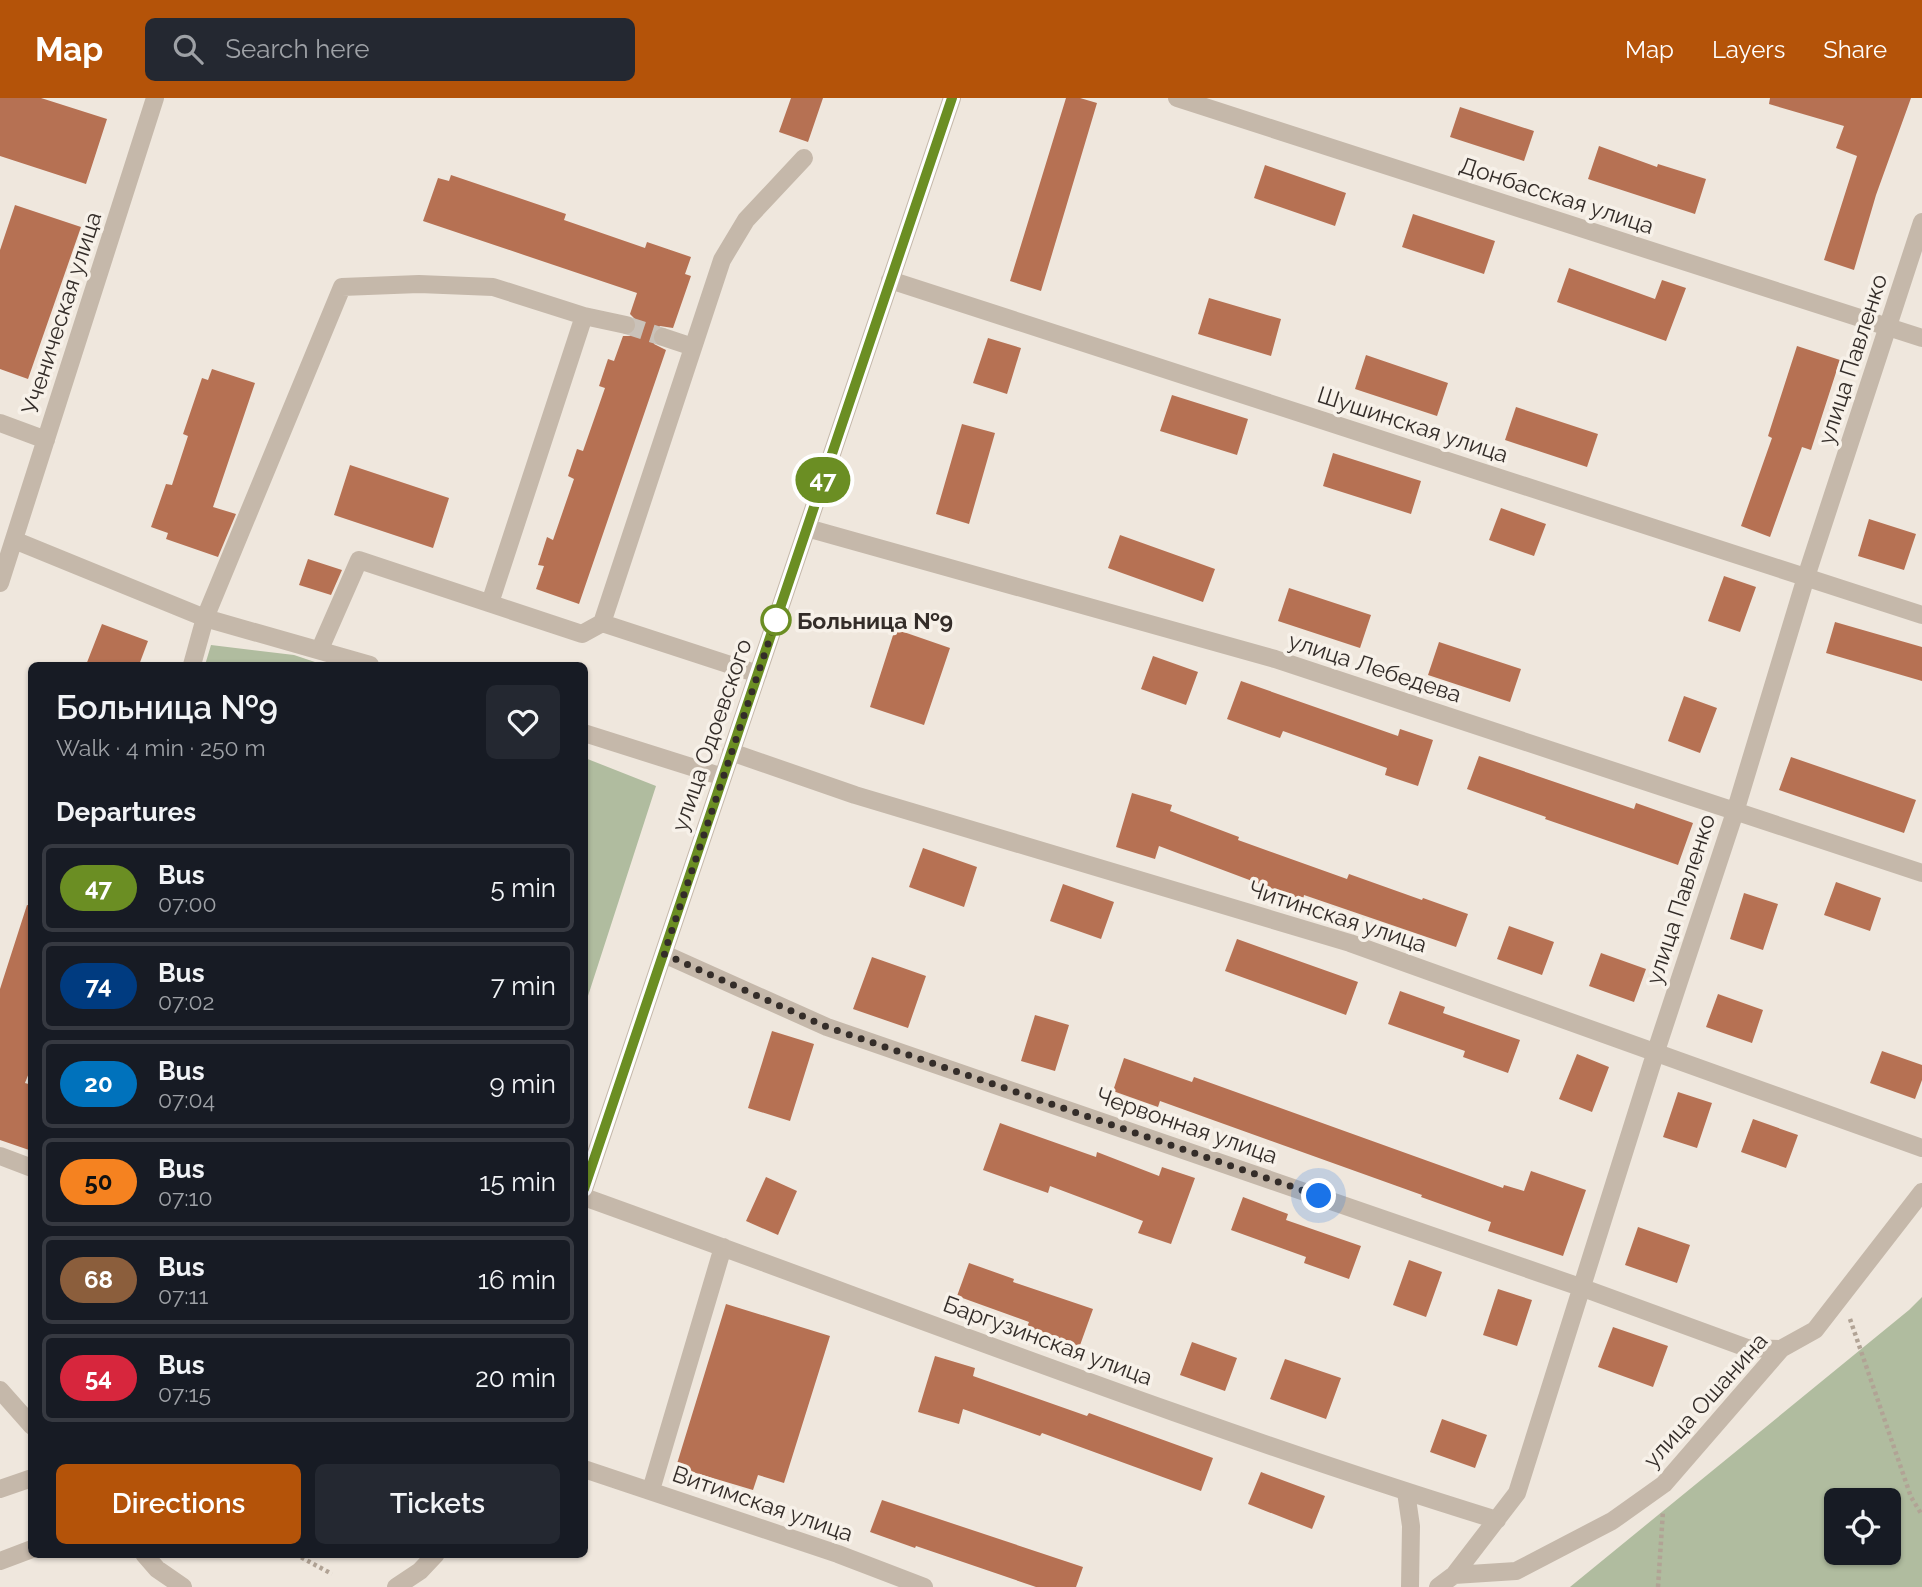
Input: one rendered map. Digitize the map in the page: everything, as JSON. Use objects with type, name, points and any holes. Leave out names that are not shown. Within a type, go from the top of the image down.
[{"type":"street","name":"Ученическая улица","points":[[0,583],[153,98]]},
{"type":"street","name":"улица Одоевского","points":[[588,1177],[952,98]]},
{"type":"street","name":"Донбасская улица","points":[[1177,98],[1922,338]]},
{"type":"street","points":[[320,649],[359,559],[582,635],[602,623],[722,260],[746,220],[804,158]]},
{"type":"street","name":"улица Павленко","points":[[1454,1575],[1517,1493],[1806,577],[1922,222]]},
{"type":"street","name":"Шушинская улица","points":[[890,280],[1922,615]]},
{"type":"street","points":[[193,662],[205,618],[342,287],[419,284],[493,287],[584,316],[626,325]]},
{"type":"street","points":[[490,603],[584,316]]},
{"type":"street","points":[[663,337],[693,347]]},
{"type":"street","points":[[0,423],[46,440]]},
{"type":"street","name":"улица Лебедева","points":[[807,528],[1275,659],[1922,873]]},
{"type":"street","points":[[14,540],[205,618],[361,662]]},
{"type":"street","points":[[602,623],[758,674]]},
{"type":"street","points":[[588,734],[723,777]]},
{"type":"street","name":"Читинская улица","points":[[731,752],[855,795],[1350,943],[1922,1148]]},
{"type":"street","name":"Червонная улица","points":[[664,954],[827,1027],[1583,1288],[1747,1348],[1781,1349]]},
{"type":"street","points":[[0,1156],[28,1166]]},
{"type":"street","name":"улица Ошанина","points":[[1454,1575],[1516,1571],[1612,1521],[1664,1484],[1781,1349],[1815,1330],[1922,1192]]},
{"type":"street","name":"Баргузинская улица","points":[[588,1198],[1004,1352],[1406,1492],[1497,1520]]},
{"type":"street","points":[[651,1490],[723,1247]]},
{"type":"street","points":[[0,1390],[28,1422]]},
{"type":"street","name":"Витимская улица","points":[[588,1470],[838,1554],[924,1587]]},
{"type":"street","points":[[0,1489],[28,1479]]},
{"type":"street","points":[[1406,1492],[1411,1526],[1410,1587]]},
{"type":"street","points":[[0,1561],[28,1550]]},
{"type":"street","points":[[147,1558],[157,1569],[183,1587]]},
{"type":"street","points":[[396,1587],[420,1571],[432,1558]]},
{"type":"street","points":[[1438,1587],[1454,1575]]},
{"type":"path","points":[[1843,1296],[1911,1497],[1922,1515]]},
{"type":"path","points":[[1658,1587],[1664,1484]]},
{"type":"path","points":[[302,1558],[332,1574]]},
{"type":"green space","points":[[211,645],[294,655],[315,662],[206,662]]},
{"type":"green space","points":[[588,759],[656,786],[588,996]]},
{"type":"green space","points":[[1922,1297],[1922,1587],[1570,1587],[1909,1310]]},
{"type":"building","points":[[0,98],[41,98],[107,119],[86,184],[0,156]]},
{"type":"building","points":[[791,98],[823,98],[808,142],[779,132]]},
{"type":"building","points":[[1066,98],[1080,98],[1097,103],[1041,291],[1010,281]]},
{"type":"building","points":[[1770,98],[1911,98],[1876,195],[1854,270],[1824,260],[1857,156],[1836,148],[1844,126],[1769,104]]},
{"type":"building","points":[[1460,107],[1534,131],[1524,161],[1450,137]]},
{"type":"building","points":[[1599,146],[1657,167],[1658,164],[1706,179],[1695,214],[1588,179]]},
{"type":"building","points":[[1265,165],[1346,193],[1335,226],[1254,198]]},
{"type":"building","points":[[451,175],[566,214],[564,220],[645,248],[647,242],[691,257],[685,274],[691,276],[673,328],[660,326],[652,334],[654,344],[666,350],[579,604],[536,589],[544,566],[538,565],[547,537],[553,540],[574,479],[568,476],[577,449],[583,451],[605,388],[599,386],[608,359],[614,361],[623,336],[630,336],[637,328],[637,321],[630,314],[637,293],[423,221],[438,178],[449,181]]},
{"type":"building","points":[[15,205],[81,227],[28,379],[0,369],[0,250]]},
{"type":"building","points":[[1413,214],[1495,241],[1484,274],[1402,247]]},
{"type":"building","points":[[1569,268],[1655,299],[1662,280],[1686,288],[1666,341],[1557,302]]},
{"type":"building","points":[[1209,298],[1281,319],[1271,356],[1198,334]]},
{"type":"building","points":[[988,338],[1021,348],[1007,394],[973,383]]},
{"type":"building","points":[[1797,346],[1840,360],[1811,450],[1802,447],[1770,537],[1741,526],[1772,438],[1768,436]]},
{"type":"building","points":[[1366,355],[1448,383],[1437,416],[1355,389]]},
{"type":"building","points":[[212,369],[255,383],[213,507],[236,514],[218,557],[166,539],[168,533],[151,527],[166,484],[172,485],[188,436],[183,434],[202,378],[208,380]]},
{"type":"building","points":[[1172,395],[1248,419],[1237,455],[1160,431]]},
{"type":"building","points":[[1516,407],[1598,434],[1587,467],[1505,440]]},
{"type":"building","points":[[962,424],[995,433],[969,524],[936,514]]},
{"type":"building","points":[[1333,453],[1421,481],[1411,514],[1323,486]]},
{"type":"building","points":[[350,465],[449,498],[433,548],[334,515]]},
{"type":"building","points":[[1501,508],[1546,524],[1534,556],[1489,540]]},
{"type":"building","points":[[1869,519],[1916,534],[1904,570],[1858,556]]},
{"type":"building","points":[[1120,535],[1215,569],[1203,602],[1108,568]]},
{"type":"building","points":[[308,559],[342,570],[331,595],[299,585]]},
{"type":"building","points":[[1724,576],[1756,587],[1740,632],[1708,621]]},
{"type":"building","points":[[1289,588],[1371,615],[1360,648],[1278,621]]},
{"type":"building","points":[[1835,622],[1922,647],[1922,681],[1826,653]]},
{"type":"building","points":[[102,624],[148,641],[140,662],[87,662]]},
{"type":"building","points":[[895,629],[950,648],[924,725],[870,707]]},
{"type":"building","points":[[1439,642],[1521,669],[1510,702],[1428,675]]},
{"type":"building","points":[[1153,656],[1198,672],[1186,705],[1141,689]]},
{"type":"building","points":[[1241,681],[1398,736],[1400,729],[1433,740],[1418,786],[1385,775],[1387,768],[1283,731],[1280,738],[1227,719]]},
{"type":"building","points":[[1684,696],[1717,708],[1700,753],[1668,741]]},
{"type":"building","points":[[1479,756],[1634,809],[1636,803],[1693,823],[1678,865],[1467,789]]},
{"type":"building","points":[[1791,757],[1916,800],[1904,833],[1779,790]]},
{"type":"building","points":[[1132,793],[1172,805],[1170,811],[1239,837],[1238,840],[1347,879],[1349,874],[1468,914],[1456,947],[1304,895],[1303,900],[1159,846],[1155,859],[1116,847]]},
{"type":"building","points":[[923,848],[977,867],[964,907],[909,887]]},
{"type":"building","points":[[1836,882],[1881,898],[1870,931],[1824,915]]},
{"type":"building","points":[[1063,884],[1114,902],[1101,939],[1050,921]]},
{"type":"building","points":[[1744,893],[1778,904],[1763,950],[1730,939]]},
{"type":"building","points":[[28,905],[28,1075],[25,1083],[28,1084],[28,1150],[0,1140],[0,989]]},
{"type":"building","points":[[1509,926],[1554,942],[1542,975],[1497,959]]},
{"type":"building","points":[[1237,939],[1358,982],[1346,1015],[1225,971]]},
{"type":"building","points":[[1601,953],[1646,969],[1634,1002],[1589,986]]},
{"type":"building","points":[[872,957],[926,976],[908,1028],[853,1009]]},
{"type":"building","points":[[1400,991],[1445,1007],[1443,1013],[1520,1040],[1508,1073],[1463,1057],[1465,1051],[1388,1024]]},
{"type":"building","points":[[1718,994],[1763,1010],[1752,1043],[1706,1027]]},
{"type":"building","points":[[1035,1015],[1069,1025],[1055,1071],[1021,1061]]},
{"type":"building","points":[[772,1031],[814,1044],[790,1121],[748,1108]]},
{"type":"building","points":[[1882,1051],[1922,1065],[1922,1080],[1915,1099],[1870,1083]]},
{"type":"building","points":[[1577,1054],[1609,1067],[1592,1112],[1559,1099]]},
{"type":"building","points":[[1124,1058],[1192,1082],[1194,1077],[1503,1188],[1504,1185],[1524,1191],[1531,1171],[1586,1190],[1563,1256],[1488,1231],[1491,1222],[1421,1197],[1422,1195],[1160,1101],[1158,1107],[1113,1091]]},
{"type":"building","points":[[1678,1092],[1712,1103],[1697,1148],[1663,1137]]},
{"type":"building","points":[[1753,1119],[1798,1135],[1786,1168],[1741,1152]]},
{"type":"building","points":[[1000,1123],[1096,1157],[1097,1152],[1159,1176],[1162,1167],[1195,1178],[1171,1244],[1138,1233],[1143,1221],[1050,1186],[1048,1193],[983,1170]]},
{"type":"building","points":[[766,1177],[797,1191],[778,1235],[746,1221]]},
{"type":"building","points":[[1243,1197],[1288,1214],[1286,1220],[1361,1246],[1349,1279],[1304,1263],[1306,1257],[1231,1230]]},
{"type":"building","points":[[1638,1227],[1690,1245],[1677,1283],[1625,1265]]},
{"type":"building","points":[[1409,1260],[1442,1272],[1426,1317],[1393,1305]]},
{"type":"building","points":[[969,1263],[1014,1279],[1013,1282],[1093,1309],[1079,1348],[1026,1329],[1029,1322],[957,1296]]},
{"type":"building","points":[[1498,1289],[1532,1300],[1517,1346],[1483,1335]]},
{"type":"building","points":[[726,1304],[830,1336],[784,1483],[758,1475],[753,1490],[676,1467]]},
{"type":"building","points":[[1613,1327],[1668,1346],[1653,1387],[1598,1367]]},
{"type":"building","points":[[1192,1342],[1237,1358],[1225,1391],[1180,1375]]},
{"type":"building","points":[[935,1356],[975,1368],[973,1376],[1087,1416],[1089,1413],[1213,1458],[1201,1491],[1042,1433],[1040,1436],[963,1409],[959,1424],[918,1412]]},
{"type":"building","points":[[1285,1359],[1341,1378],[1326,1419],[1270,1399]]},
{"type":"building","points":[[1442,1419],[1487,1435],[1475,1468],[1430,1452]]},
{"type":"building","points":[[1261,1472],[1325,1496],[1312,1529],[1248,1504]]},
{"type":"building","points":[[882,1500],[1083,1567],[1076,1587],[1036,1587],[870,1532]]},
{"type":"tunnel","points":[[626,325],[663,337]]},
{"type":"bus line","name":"47","points":[[588,1177],[952,98]]},
{"type":"place","name":"Больница №9","points":[[776,620]]},
{"type":"route","points":[[776,620],[664,954],[827,1027],[1319,1196]]}]
